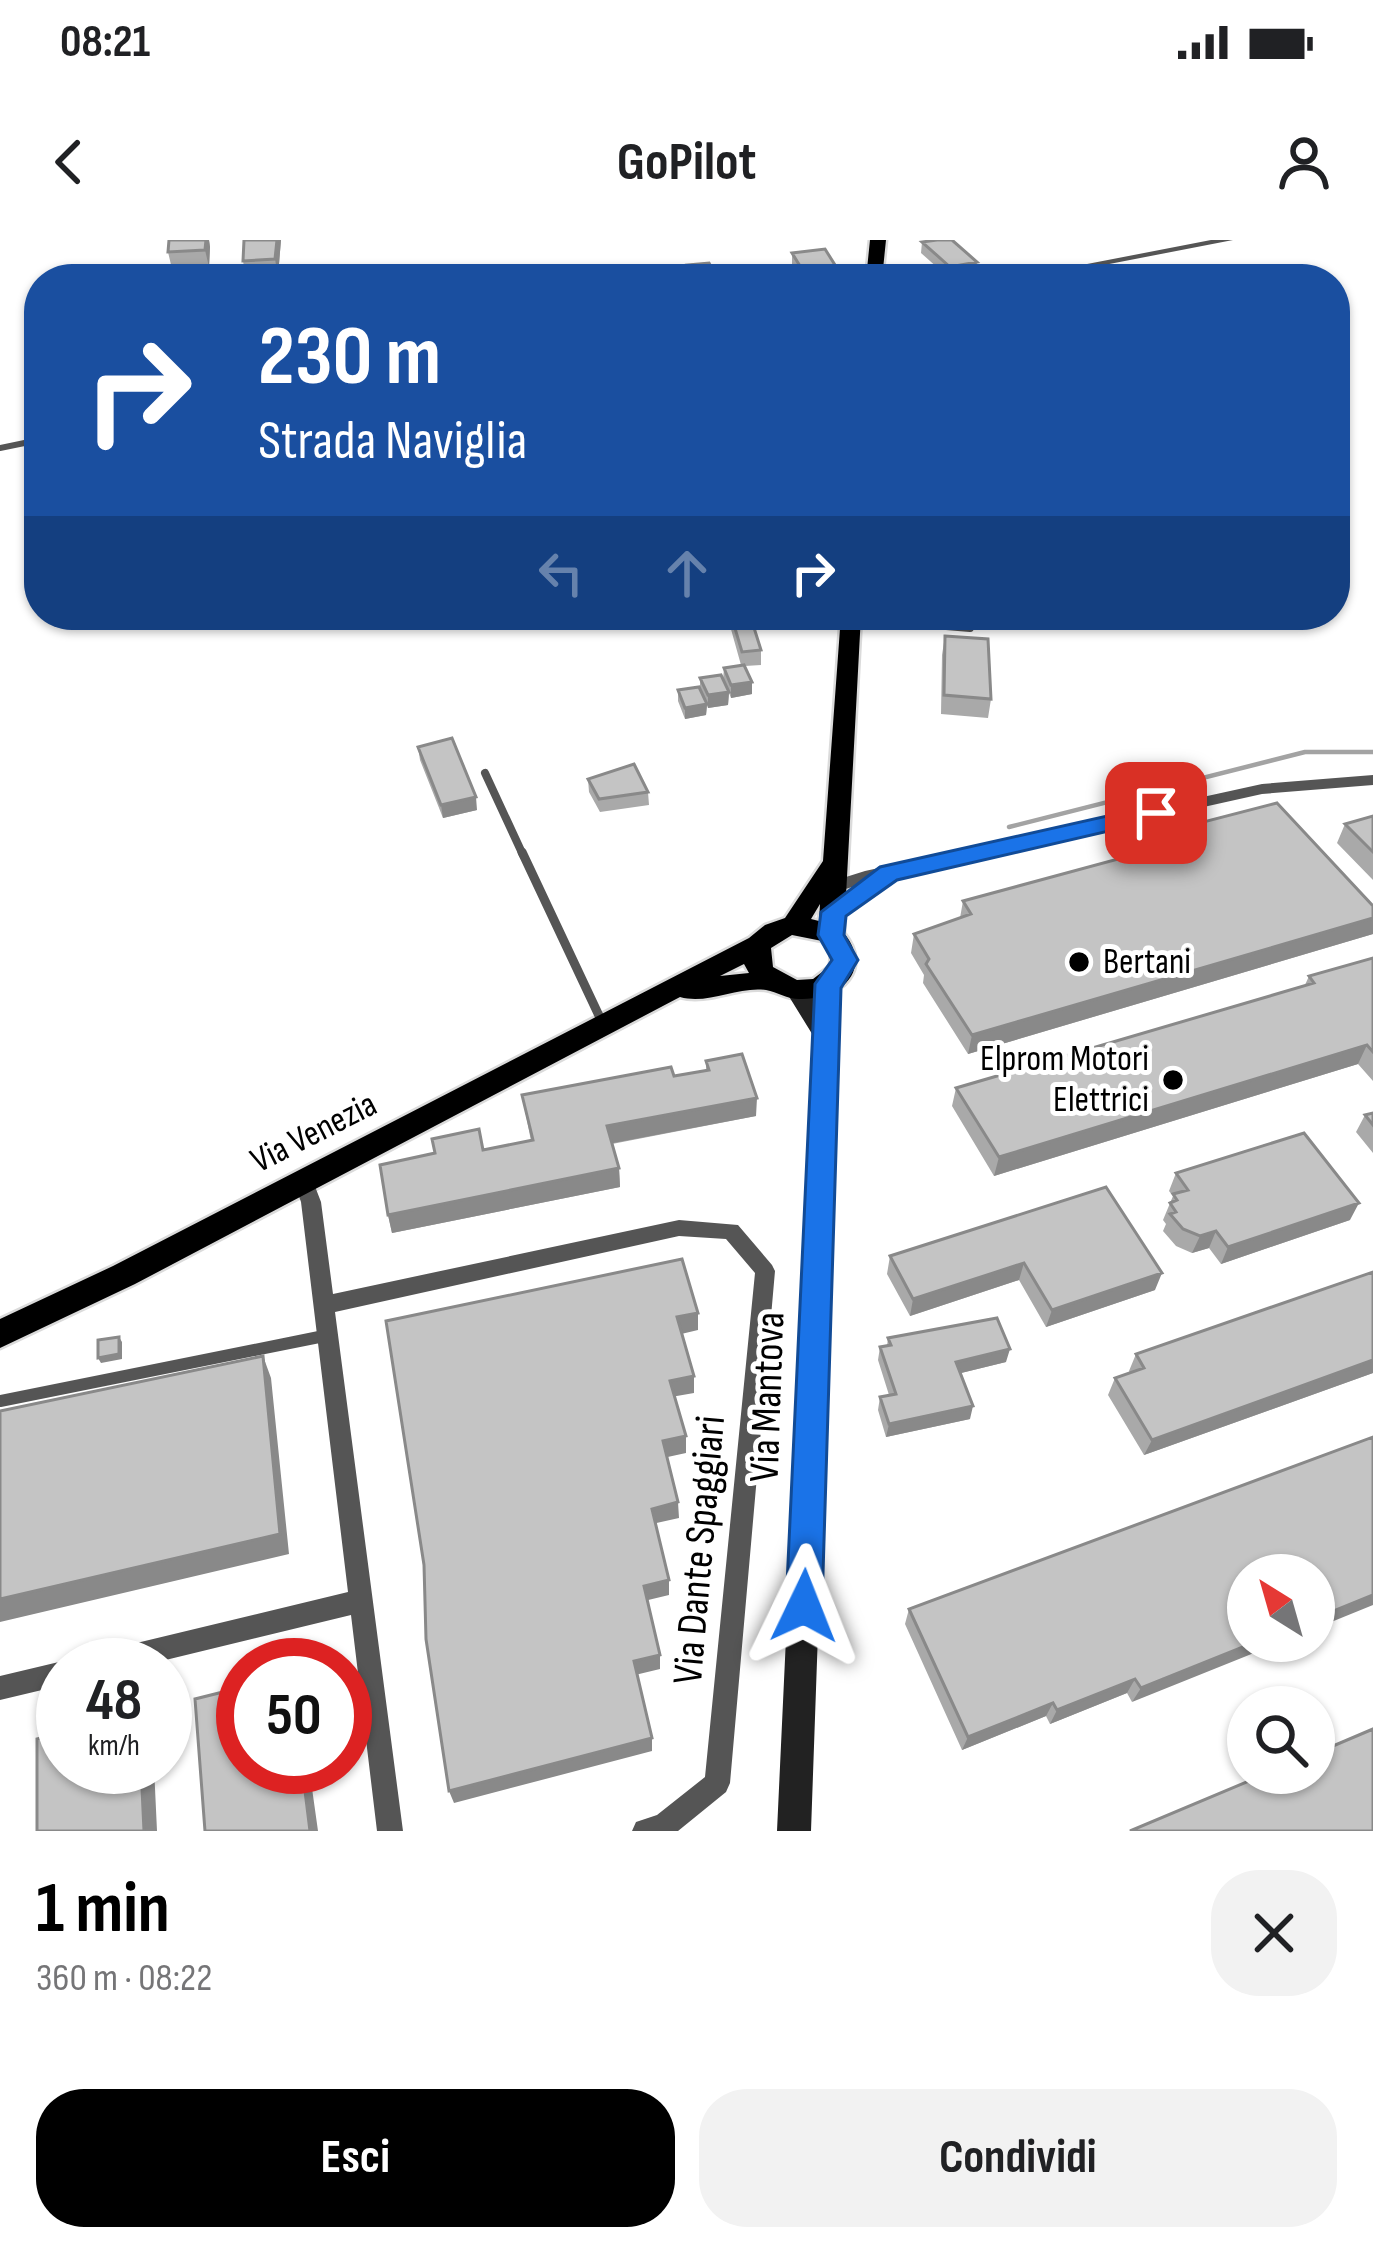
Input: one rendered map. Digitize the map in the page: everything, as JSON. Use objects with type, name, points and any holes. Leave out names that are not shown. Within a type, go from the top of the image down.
[{"type":"main road","name":"Via Mantova","points":[[794,1831],[828,984],[845,960],[834,911],[850,630]]},
{"type":"main road","name":"Via Mantova","points":[[758,945],[772,931],[795,923],[837,858]]},
{"type":"main road","points":[[795,923],[834,911]]},
{"type":"main road","name":"Via Venezia","points":[[0,1334],[758,945]]},
{"type":"main road","points":[[758,945],[756,963],[768,980],[796,990],[828,984]]},
{"type":"main road","name":"Via Venezia","points":[[662,997],[719,982],[768,980]]},
{"type":"main road","points":[[796,990],[829,1040]]},
{"type":"street","points":[[1097,264],[1228,240]]},
{"type":"street","points":[[795,923],[834,911],[889,873],[1262,789],[1373,780]]},
{"type":"street","points":[[834,911],[889,873]]},
{"type":"street","points":[[304,1182],[325,1305],[390,1831]]},
{"type":"street","name":"Via Dante Spaggiari","points":[[325,1305],[679,1228],[731,1231],[765,1271],[717,1783],[664,1826],[645,1831]]},
{"type":"street","points":[[192,1642],[361,1601]]},
{"type":"street","points":[[0,1688],[36,1679]]},
{"type":"lane","points":[[485,773],[604,1027]]},
{"type":"lane","points":[[0,1401],[328,1335]]},
{"type":"building","points":[[169,240],[206,240],[205,250],[168,252]]},
{"type":"building","points":[[244,240],[277,240],[275,259],[243,261]]},
{"type":"building","points":[[952,240],[977,262],[947,264],[922,242]]},
{"type":"building","points":[[825,249],[834,264],[799,264],[792,253]]},
{"type":"building","points":[[735,630],[755,630],[761,650],[742,652]]},
{"type":"building","points":[[945,636],[988,639],[991,699],[944,695]]},
{"type":"building","points":[[744,665],[752,682],[731,685],[724,668]]},
{"type":"building","points":[[721,675],[729,692],[708,695],[700,678]]},
{"type":"building","points":[[699,687],[707,704],[685,708],[678,690]]},
{"type":"building","points":[[452,738],[476,797],[441,805],[418,747]]},
{"type":"building","points":[[634,764],[648,792],[599,799],[588,779]]},
{"type":"building","points":[[1277,803],[1373,906],[1373,918],[972,1035],[926,964],[929,959],[914,934],[971,914],[963,901],[1159,848],[1149,836]]},
{"type":"building","points":[[1373,816],[1373,852],[1345,824]]},
{"type":"building","name":"Elprom Motori Elettrici","points":[[1373,958],[1373,1052],[1367,1045],[999,1157],[956,1088],[1314,983],[1309,976]]},
{"type":"building","points":[[742,1054],[757,1098],[607,1126],[619,1168],[388,1215],[380,1165],[435,1153],[432,1139],[479,1129],[483,1150],[533,1140],[522,1095],[671,1067],[674,1076],[709,1070],[706,1061]]},
{"type":"building","points":[[1304,1133],[1359,1203],[1228,1247],[1216,1231],[1200,1236],[1183,1229],[1170,1214],[1176,1212],[1170,1203],[1177,1200],[1173,1194],[1188,1190],[1176,1173]]},
{"type":"building","points":[[1106,1187],[1162,1273],[1052,1310],[1024,1263],[913,1299],[890,1256]]},
{"type":"building","points":[[682,1259],[698,1313],[677,1317],[694,1376],[670,1381],[686,1436],[663,1441],[678,1502],[652,1509],[669,1580],[644,1586],[660,1655],[634,1661],[652,1738],[449,1791],[426,1639],[424,1565],[386,1321]]},
{"type":"building","points":[[1373,1272],[1373,1360],[1152,1440],[1115,1378],[1144,1368],[1136,1354]]},
{"type":"building","points":[[997,1318],[1010,1349],[956,1362],[973,1406],[889,1424],[880,1397],[896,1394],[880,1347],[891,1345],[888,1338]]},
{"type":"building","points":[[119,1337],[119,1354],[98,1358],[98,1340]]},
{"type":"building","points":[[263,1356],[280,1534],[0,1599],[0,1411]]},
{"type":"building","points":[[1373,1437],[1373,1595],[1335,1610],[1335,1554],[1227,1554],[1227,1653],[1141,1688],[1135,1679],[1057,1710],[1053,1703],[968,1737],[909,1609]]},
{"type":"building","points":[[216,1694],[216,1794],[305,1794],[310,1831],[205,1831],[195,1699]]},
{"type":"building","points":[[1373,1729],[1373,1831],[1130,1831],[1227,1790],[1227,1794],[1335,1794],[1335,1745]]},
{"type":"building","points":[[37,1794],[142,1794],[144,1831],[37,1831]]},
{"type":"waterway","points":[[1009,827],[1305,752],[1373,752]]},
{"type":"place","name":"Bertani","points":[[1079,962]]},
{"type":"place","name":"Elprom Motori Elettrici","points":[[1173,1080]]},
{"type":"route","points":[[804,1606],[828,984],[845,960],[831,935],[834,912],[889,873],[1156,813]]}]
